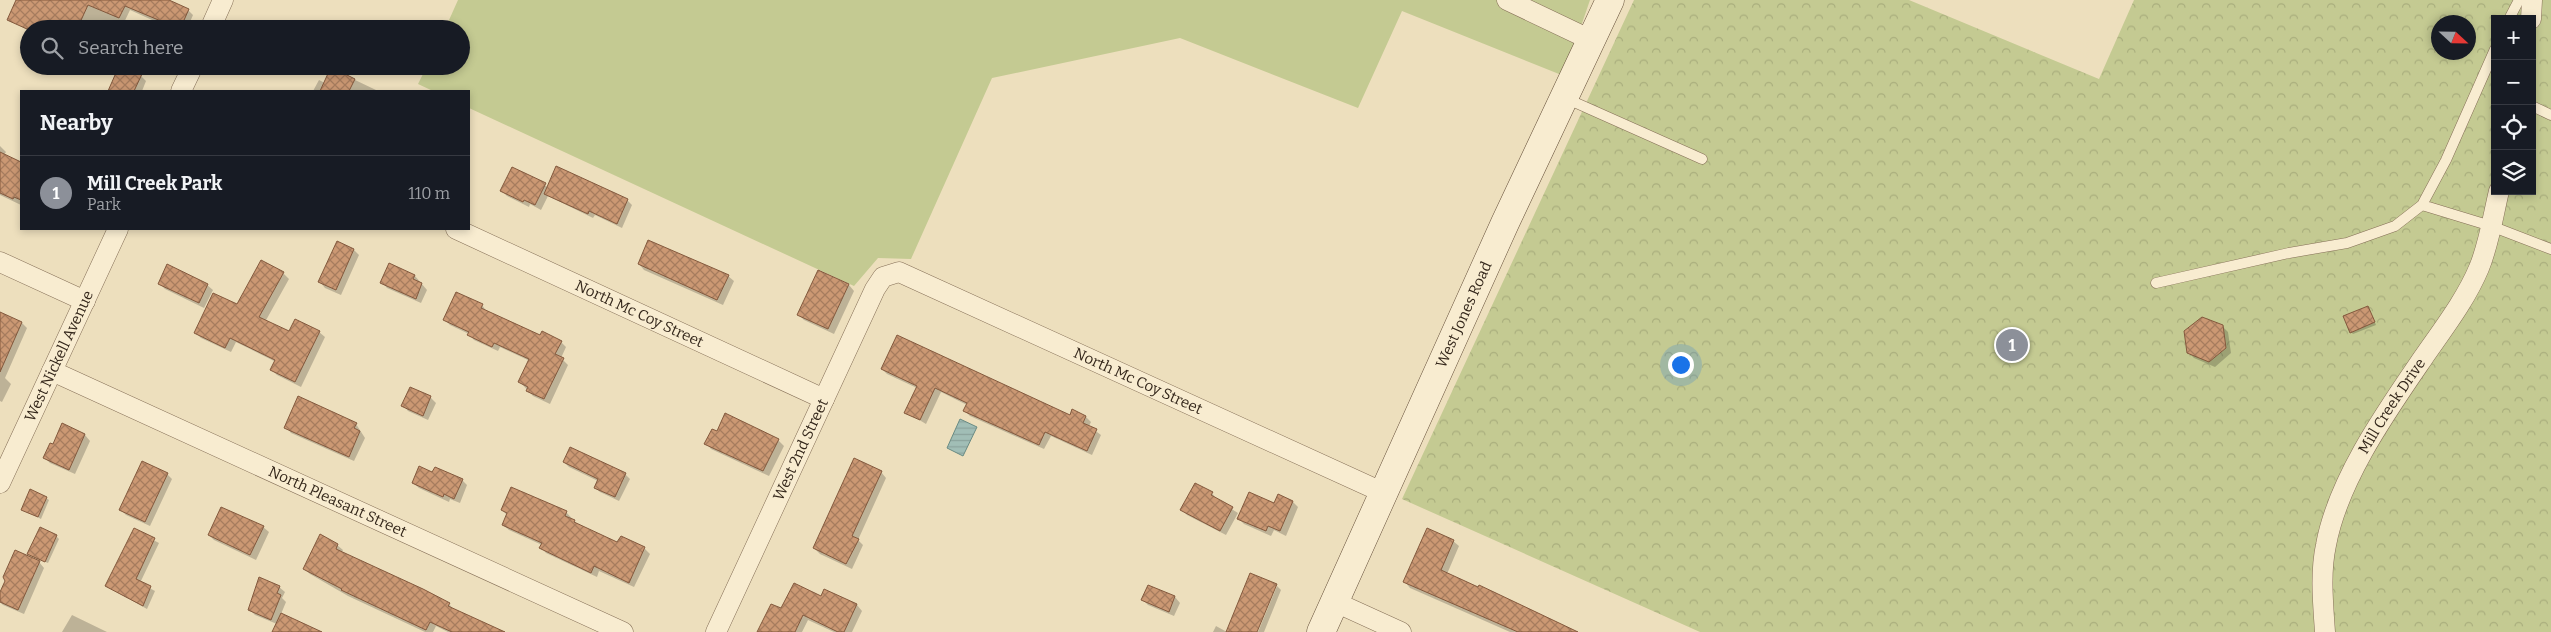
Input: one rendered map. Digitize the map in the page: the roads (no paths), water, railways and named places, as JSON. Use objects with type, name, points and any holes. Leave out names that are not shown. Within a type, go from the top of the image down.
[{"type":"street","points":[[214,20],[223,0]]},
{"type":"street","points":[[1507,0],[1591,40]]},
{"type":"street","name":"West Jones Road","points":[[1321,632],[1505,223],[1610,0]]},
{"type":"street","points":[[2531,15],[2532,0]]},
{"type":"street","points":[[181,90],[189,75]]},
{"type":"street","name":"Mill Creek Drive","points":[[2325,632],[2322,578],[2325,546],[2334,516],[2362,456],[2394,400],[2468,291],[2480,267],[2498,195]]},
{"type":"street","name":"West Nickell Avenue","points":[[0,483],[118,230]]},
{"type":"street","name":"North Mc Coy Street","points":[[458,230],[824,399]]},
{"type":"street","points":[[0,262],[85,301]]},
{"type":"street","name":"North Mc Coy Street","points":[[892,274],[899,272],[1384,493]]},
{"type":"street","name":"West 2nd Street","points":[[716,632],[875,289],[882,277],[892,274]]},
{"type":"street","name":"North Pleasant Street","points":[[52,370],[623,632]]},
{"type":"street","points":[[1335,602],[1401,632]]},
{"type":"lane","points":[[2511,15],[2519,0]]},
{"type":"lane","points":[[2156,284],[2347,243],[2395,226],[2422,205],[2446,160],[2491,57]]},
{"type":"lane","points":[[1564,98],[1702,159]]},
{"type":"lane","points":[[2536,108],[2551,115]]},
{"type":"lane","points":[[2422,205],[2491,226],[2551,249]]},
{"type":"water","points":[[960,419],[977,427],[963,456],[947,448]]},
{"type":"place","name":"Mill Creek Park","points":[[2012,345]]}]
